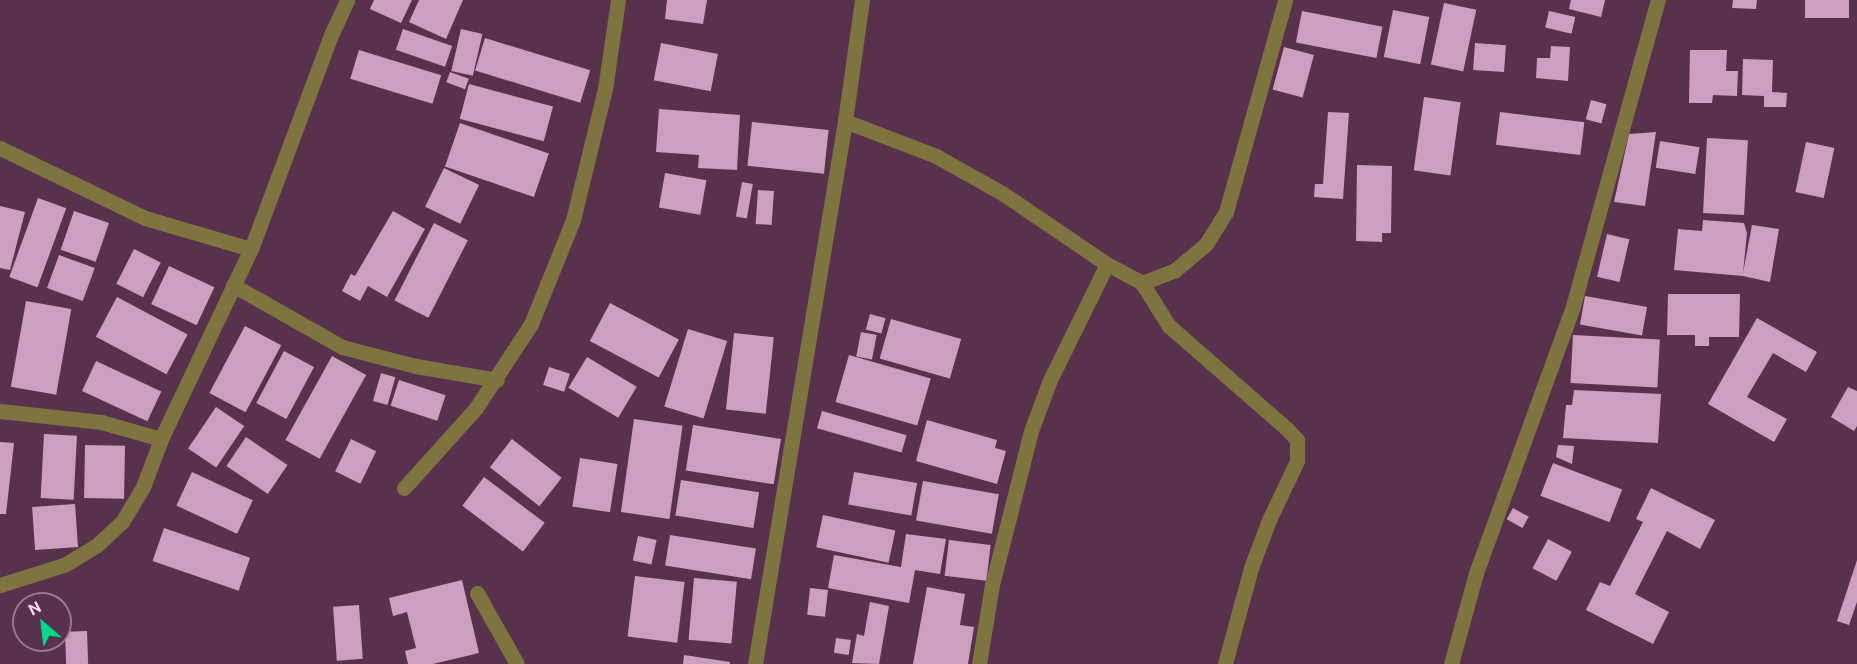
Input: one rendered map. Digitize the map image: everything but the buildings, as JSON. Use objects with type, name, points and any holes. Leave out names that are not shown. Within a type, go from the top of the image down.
[{"type":"street","points":[[0,585],[64,565],[96,546],[122,522],[143,487],[161,439],[251,249],[331,35],[347,0]]},
{"type":"street","points":[[404,488],[476,408],[531,324],[573,220],[605,89],[618,0]]},
{"type":"street","points":[[755,664],[845,121],[862,0]]},
{"type":"street","points":[[1142,283],[1173,271],[1206,244],[1226,212],[1285,0]]},
{"type":"street","points":[[1451,664],[1476,573],[1573,306],[1658,0]]},
{"type":"street","points":[[845,121],[936,156],[1002,193],[1107,264],[1142,283],[1169,326],[1297,440],[1297,461],[1269,520],[1251,568],[1225,664]]},
{"type":"street","points":[[0,148],[145,218],[251,249]]},
{"type":"street","points":[[979,664],[992,585],[1031,431],[1050,380],[1107,264]]},
{"type":"street","points":[[233,285],[342,347],[416,366],[496,380]]},
{"type":"street","points":[[0,411],[101,422],[161,439]]},
{"type":"street","points":[[477,593],[517,664]]}]
